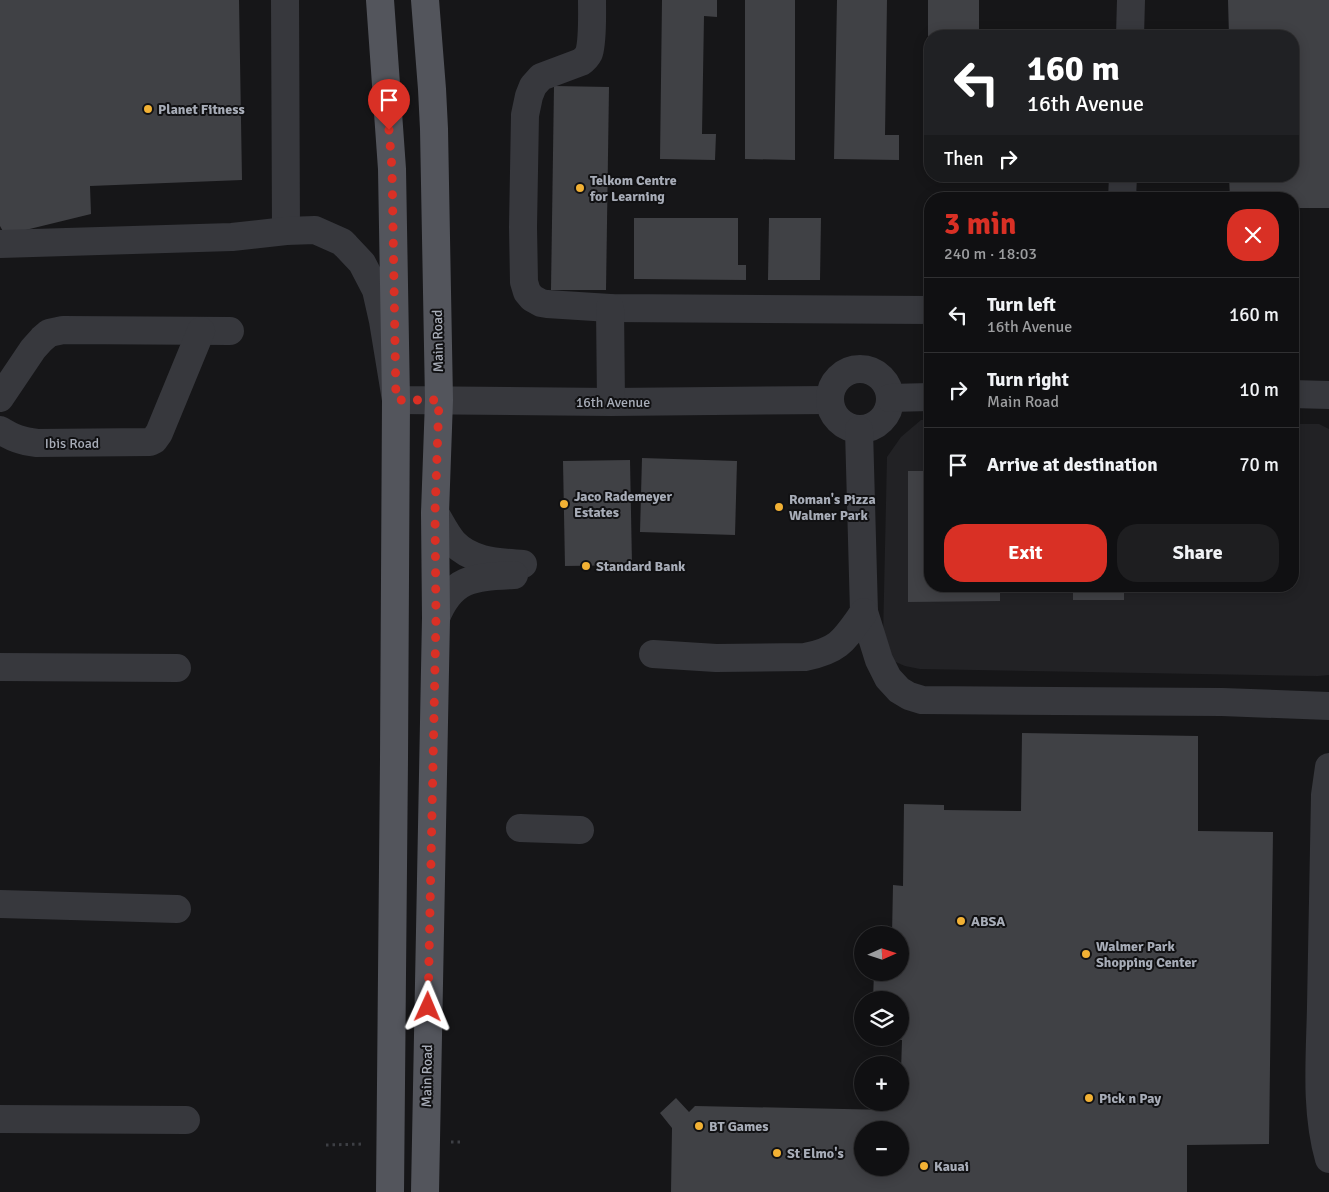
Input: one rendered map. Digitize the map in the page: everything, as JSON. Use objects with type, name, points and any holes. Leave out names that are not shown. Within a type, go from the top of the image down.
[{"type":"main road","points":[[380,0],[392,169],[396,400],[390,1192]]},
{"type":"main road","name":"Main Road","points":[[424,1192],[436,618],[435,513],[439,400],[434,129],[425,0]]},
{"type":"street","points":[[285,0],[286,231]]},
{"type":"street","points":[[592,0],[589,52],[586,59],[541,77],[532,86],[525,115],[524,282],[527,292],[532,298],[547,304],[610,308],[924,310]]},
{"type":"street","points":[[1130,30],[1131,0]]},
{"type":"street","points":[[0,244],[232,237],[315,230],[342,242],[362,263],[376,290],[384,321],[396,400]]},
{"type":"street","points":[[610,308],[611,402]]},
{"type":"street","points":[[0,398],[33,349],[49,332],[62,330],[230,331]]},
{"type":"street","name":"Ibis Road","points":[[0,430],[18,439],[37,443],[147,443],[154,440],[159,433],[201,331]]},
{"type":"street","points":[[859,369],[868,370],[884,380],[890,398],[889,408],[885,417],[869,429],[859,430],[842,424],[835,417],[831,409],[830,400],[831,390],[835,382],[842,375],[859,369]]},
{"type":"street","points":[[1299,394],[1329,395]]},
{"type":"street","points":[[890,398],[924,397]]},
{"type":"street","name":"16th Avenue","points":[[396,400],[611,402],[830,400]]},
{"type":"street","points":[[859,430],[864,612],[879,660],[888,678],[899,690],[909,696],[922,700],[1222,702],[1329,706]]},
{"type":"street","points":[[435,513],[446,532],[461,549],[477,557],[523,569],[484,576],[461,584],[445,598],[436,618]]},
{"type":"street","points":[[654,654],[716,658],[767,658],[811,655],[832,648],[844,640],[864,612]]},
{"type":"street","points":[[0,667],[177,668]]},
{"type":"street","points":[[1329,767],[1325,795],[1320,1061],[1321,1110],[1329,1159]]},
{"type":"street","points":[[520,828],[580,830]]},
{"type":"street","points":[[0,904],[177,909]]},
{"type":"street","points":[[0,1119],[186,1120]]},
{"type":"path","points":[[326,1145],[391,1143]]},
{"type":"shaded area","points":[[921,420],[924,420],[924,592],[1299,592],[1299,424],[1319,424],[1329,429],[1329,675],[920,669],[905,666],[891,660],[883,639],[887,457],[901,437]]},
{"type":"building","points":[[0,0],[239,0],[242,180],[90,186],[91,214],[5,235],[0,226]]},
{"type":"building","points":[[662,0],[717,0],[717,17],[704,16],[702,134],[716,134],[715,160],[660,159]]},
{"type":"building","points":[[745,0],[795,0],[795,160],[745,159]]},
{"type":"building","points":[[837,0],[887,0],[885,135],[899,135],[899,160],[834,159]]},
{"type":"building","points":[[928,0],[979,0],[979,30],[928,30]]},
{"type":"building","points":[[1228,0],[1329,0],[1329,208],[1299,208],[1299,192],[1230,192],[1229,182],[1299,182],[1299,30],[1229,30]]},
{"type":"building","name":"Telkom Centre for Learning","points":[[554,86],[609,87],[606,290],[551,290]]},
{"type":"building","points":[[634,218],[738,218],[738,265],[746,265],[746,280],[634,279]]},
{"type":"building","points":[[769,218],[821,218],[820,280],[768,280]]},
{"type":"building","points":[[642,458],[737,461],[735,535],[640,532]]},
{"type":"building","points":[[630,460],[632,565],[565,566],[563,461]]},
{"type":"building","points":[[908,471],[924,471],[924,592],[1000,592],[1000,601],[908,602]]},
{"type":"building","points":[[1073,592],[1124,592],[1124,600],[1073,600]]},
{"type":"building","name":"Walmer Park Shopping Center","points":[[1022,733],[1198,736],[1198,831],[1273,832],[1269,1144],[1187,1145],[1187,1192],[671,1192],[672,1128],[660,1113],[676,1098],[689,1112],[695,1106],[909,1111],[909,1056],[901,1056],[902,1046],[909,1046],[909,991],[873,991],[874,981],[909,981],[909,926],[892,926],[893,885],[903,886],[904,804],[944,805],[944,810],[1021,811]]},
{"type":"place","name":"Planet Fitness","points":[[148,109]]},
{"type":"place","name":"Telkom Centre for Learning","points":[[580,188]]},
{"type":"place","name":"Jaco Rademeyer Estates","points":[[564,504]]},
{"type":"place","name":"Roman's Pizza Walmer Park","points":[[779,507]]},
{"type":"place","name":"Standard Bank","points":[[586,566]]},
{"type":"place","name":"ABSA","points":[[961,921]]},
{"type":"place","name":"Walmer Park Shopping Center","points":[[1086,954]]},
{"type":"place","name":"Pick n Pay","points":[[1089,1098]]},
{"type":"place","name":"BT Games","points":[[699,1126]]},
{"type":"place","name":"St Elmo's","points":[[777,1153]]},
{"type":"place","name":"Kauai","points":[[924,1166]]},
{"type":"route","points":[[389,130],[392,169],[396,400],[439,400],[435,513],[436,618],[428,1007]]}]
